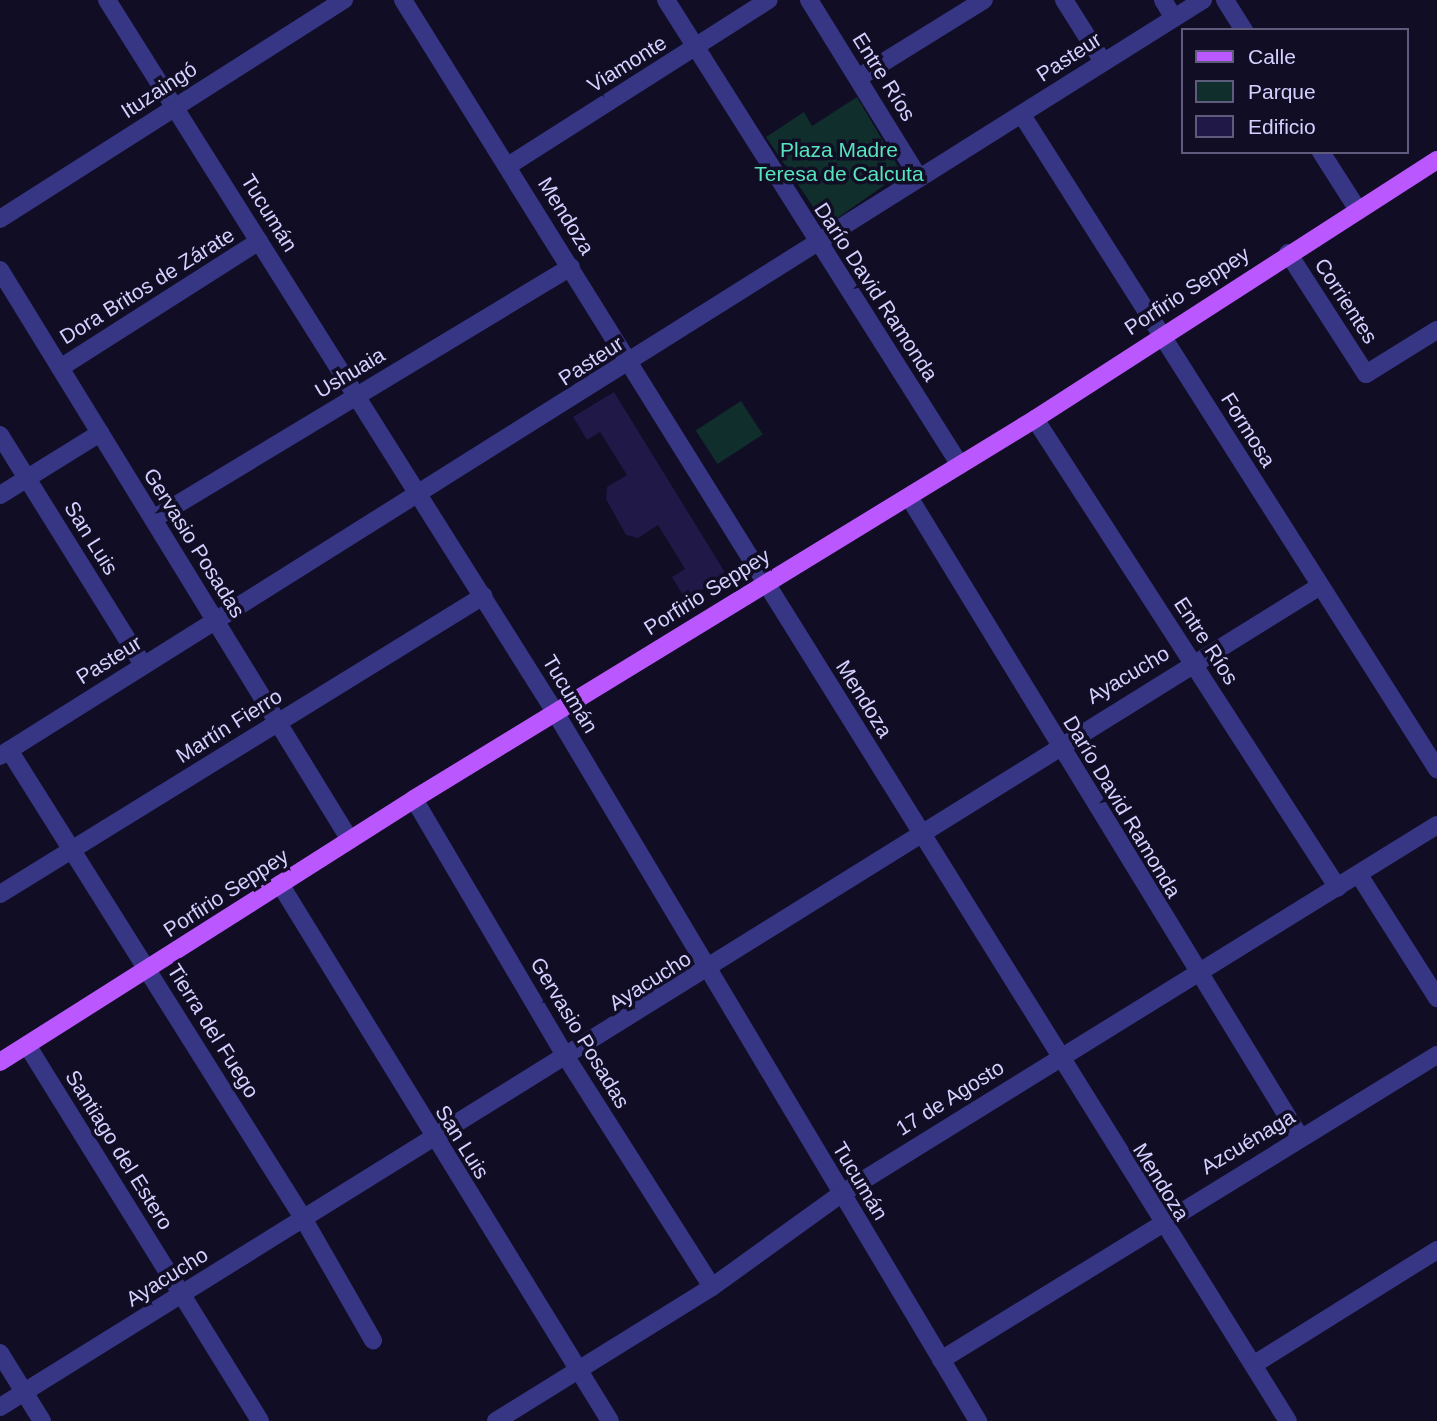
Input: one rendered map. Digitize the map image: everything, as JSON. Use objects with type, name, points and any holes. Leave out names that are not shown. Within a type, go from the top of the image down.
[{"type":"main road","name":"Porfirio Seppey","points":[[0,1062],[148,971],[414,799],[1035,419],[1160,334],[1437,160]]},
{"type":"street","name":"Tucumán","points":[[107,0],[555,712],[707,973],[978,1421]]},
{"type":"street","name":"Ituzaingó","points":[[0,219],[344,0]]},
{"type":"street","name":"Mendoza","points":[[403,0],[631,363],[921,833],[1056,1058],[1288,1421]]},
{"type":"street","name":"Darío David Ramonda","points":[[666,0],[960,465]]},
{"type":"street","name":"Viamonte","points":[[508,166],[769,0]]},
{"type":"street","name":"Entre Ríos","points":[[809,0],[919,178]]},
{"type":"street","points":[[858,78],[984,0]]},
{"type":"street","points":[[1064,0],[1103,62]]},
{"type":"street","points":[[1163,0],[1174,18]]},
{"type":"street","name":"Pasteur","points":[[4,753],[420,497],[1203,0]]},
{"type":"street","points":[[1225,0],[1243,28]]},
{"type":"street","name":"Formosa","points":[[1022,115],[1437,769]]},
{"type":"street","points":[[1322,154],[1358,210]]},
{"type":"street","name":"Dora Britos de Zárate","points":[[60,368],[259,241]]},
{"type":"street","name":"Corrientes","points":[[1288,253],[1366,374],[1437,330]]},
{"type":"street","name":"Ushuaia","points":[[153,519],[571,267]]},
{"type":"street","name":"Gervasio Posadas","points":[[0,270],[350,840]]},
{"type":"street","name":"Entre Ríos","points":[[1035,419],[1338,888]]},
{"type":"street","points":[[0,495],[100,433]]},
{"type":"street","name":"San Luis","points":[[0,436],[143,665]]},
{"type":"street","name":"Darío David Ramonda","points":[[909,497],[1198,975],[1300,1137]]},
{"type":"street","name":"Ayacucho","points":[[0,1407],[303,1218],[568,1060],[707,973],[1057,744],[1320,586]]},
{"type":"street","name":"Martín Fierro","points":[[0,894],[483,596]]},
{"type":"street","name":"Tierra del Fuego","points":[[4,753],[71,850],[148,971],[303,1218],[373,1340]]},
{"type":"street","name":"Gervasio Posadas","points":[[414,799],[568,1060],[712,1287]]},
{"type":"street","name":"17 de Agosto","points":[[496,1421],[712,1287],[841,1194],[1056,1058],[1198,975],[1437,825]]},
{"type":"street","points":[[1359,875],[1437,998]]},
{"type":"street","name":"San Luis","points":[[279,884],[434,1142],[610,1421]]},
{"type":"street","name":"Santiago del Estero","points":[[27,1045],[260,1421]]},
{"type":"street","name":"Azcuénaga","points":[[941,1360],[1159,1223],[1437,1055]]},
{"type":"street","points":[[1254,1365],[1437,1250]]},
{"type":"street","points":[[0,1353],[42,1421]]},
{"type":"green space","name":"Plaza Madre Teresa de Calcuta","points":[[857,97],[902,173],[826,226],[766,137],[804,112],[812,126]]},
{"type":"green space","points":[[741,401],[763,435],[717,464],[696,430]]},
{"type":"building","points":[[614,392],[726,574],[686,600],[672,577],[685,569],[658,525],[638,538],[626,535],[606,499],[607,487],[627,475],[600,432],[587,440],[573,417]]}]
